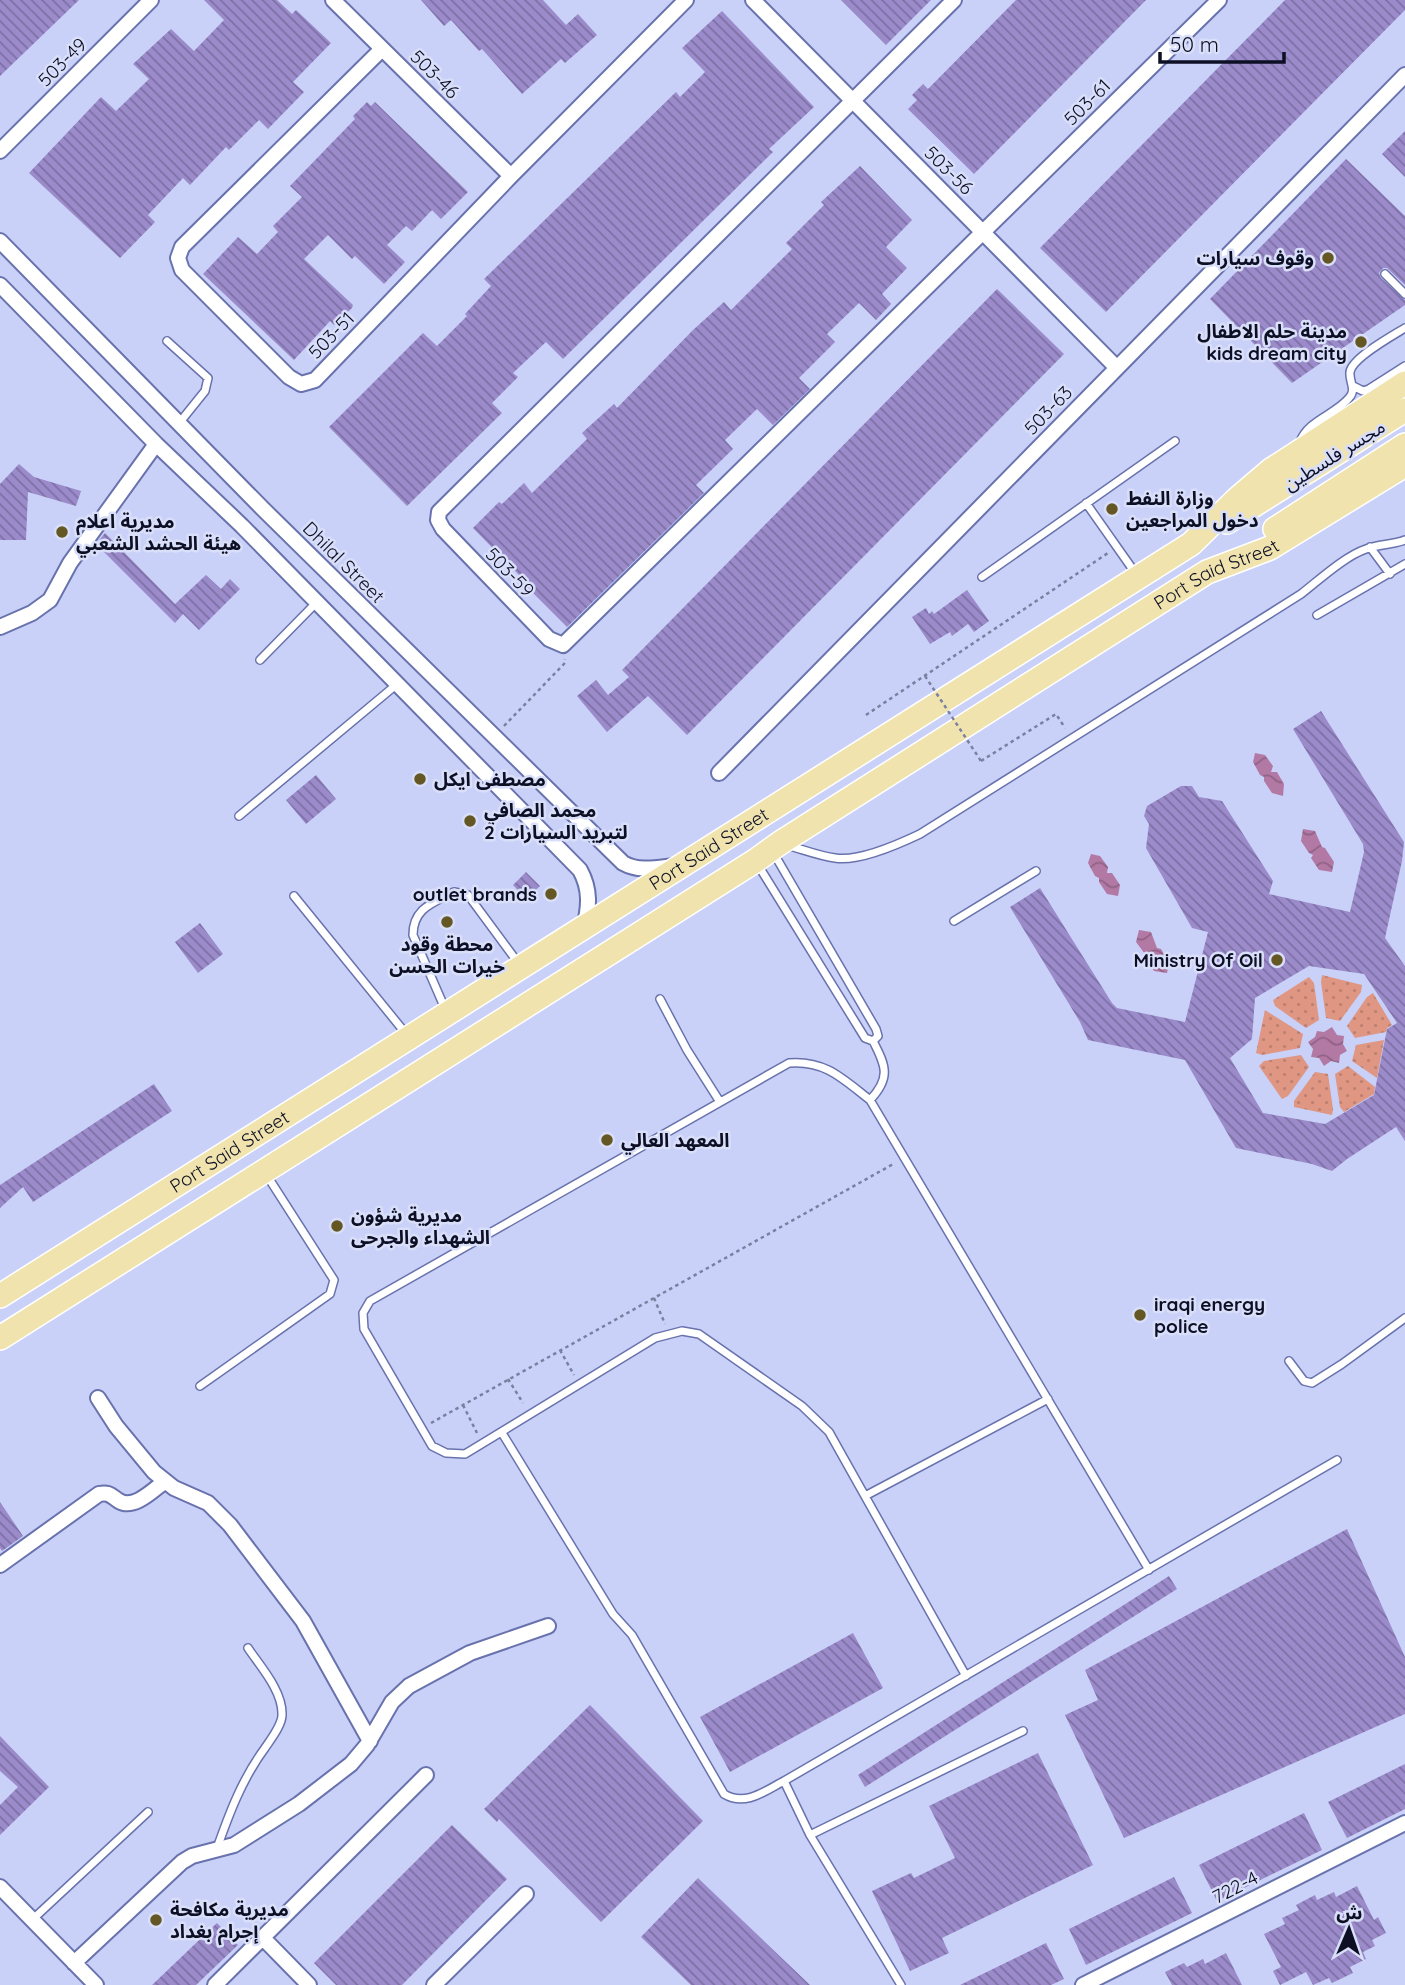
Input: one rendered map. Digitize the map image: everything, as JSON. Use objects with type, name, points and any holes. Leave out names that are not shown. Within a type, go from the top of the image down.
[{"type":"main road","name":"Port Said Street","points":[[0,1296],[1191,544],[1271,470],[1405,383]]},
{"type":"main road","name":"مجسر فلسطين","points":[[1191,544],[1405,410]]},
{"type":"main road","points":[[1207,572],[1405,445]]},
{"type":"main road","name":"Port Said Street","points":[[0,1338],[1207,572],[1270,548],[1405,465]]},
{"type":"street","name":"503-49","points":[[0,151],[151,0]]},
{"type":"street","name":"503-46","points":[[332,0],[511,176]]},
{"type":"street","name":"503-51","points":[[382,49],[182,247],[178,258],[183,270],[289,377],[301,384],[315,380],[511,176],[686,0]]},
{"type":"street","name":"503-56","points":[[753,0],[1117,368]]},
{"type":"street","points":[[853,101],[954,0]]},
{"type":"street","name":"503-61","points":[[983,232],[1219,0]]},
{"type":"street","name":"503-63","points":[[719,773],[1405,75]]},
{"type":"street","name":"503-59","points":[[563,645],[549,639],[443,529],[438,520],[439,512],[853,101]]},
{"type":"street","points":[[563,645],[983,232]]},
{"type":"street","name":"Dhilal Street","points":[[0,241],[262,508],[623,863],[642,869],[682,865]]},
{"type":"street","points":[[0,285],[580,870],[587,882],[589,895],[584,929]]},
{"type":"street","points":[[0,627],[50,600],[70,564],[156,444]]},
{"type":"street","points":[[242,527],[262,508]]},
{"type":"street","points":[[99,1398],[124,1436],[164,1482],[208,1503],[230,1525],[303,1621],[370,1741]]},
{"type":"street","points":[[0,1565],[99,1494],[110,1493],[121,1502],[132,1503],[164,1482]]},
{"type":"street","points":[[74,1963],[182,1862],[192,1856],[234,1845],[299,1804],[351,1764],[370,1741],[392,1702],[409,1686],[470,1653],[548,1626]]},
{"type":"street","points":[[215,1985],[426,1776]]},
{"type":"street","name":"722-4","points":[[1083,1985],[1405,1823]]},
{"type":"street","points":[[0,1887],[96,1985]]},
{"type":"street","points":[[434,1985],[526,1894]]},
{"type":"street","points":[[263,1938],[309,1985]]},
{"type":"lane","points":[[1385,275],[1405,294]]},
{"type":"lane","points":[[1298,452],[1305,433],[1346,401],[1352,393],[1349,374],[1358,359],[1405,328]]},
{"type":"lane","points":[[167,341],[208,378],[205,391],[180,422]]},
{"type":"lane","points":[[1353,386],[1363,391],[1405,366]]},
{"type":"lane","points":[[982,577],[1175,441]]},
{"type":"lane","points":[[1086,503],[1138,578]]},
{"type":"lane","points":[[769,851],[851,859],[904,842],[1301,594],[1356,554],[1370,547],[1391,545],[1405,540]]},
{"type":"lane","points":[[1370,547],[1390,574]]},
{"type":"lane","points":[[1317,615],[1405,564]]},
{"type":"lane","points":[[260,660],[316,603]]},
{"type":"lane","points":[[239,816],[396,685]]},
{"type":"lane","points":[[769,851],[796,890],[876,1029],[878,1037],[873,1041]]},
{"type":"lane","points":[[769,851],[780,898],[865,1038],[873,1041],[882,1058],[885,1073],[882,1087],[870,1100]]},
{"type":"lane","points":[[954,921],[1036,871]]},
{"type":"lane","points":[[780,898],[796,890]]},
{"type":"lane","points":[[447,1014],[413,935],[413,922],[423,908],[454,892],[468,895],[522,968]]},
{"type":"lane","points":[[294,896],[410,1038]]},
{"type":"lane","points":[[660,999],[687,1050],[720,1102]]},
{"type":"lane","points":[[965,1676],[829,1432],[802,1406],[699,1334],[682,1331],[655,1338],[465,1454],[446,1453],[432,1446],[364,1329],[363,1313],[370,1301],[789,1062],[808,1061],[837,1074],[870,1100],[1149,1570]]},
{"type":"lane","points":[[200,1386],[330,1294],[334,1280],[264,1171]]},
{"type":"lane","points":[[1289,1361],[1304,1381],[1312,1383],[1405,1318]]},
{"type":"lane","points":[[864,1496],[1048,1399]]},
{"type":"lane","points":[[502,1433],[613,1614],[632,1635],[724,1794],[732,1800],[745,1801],[784,1781],[1337,1460]]},
{"type":"lane","points":[[216,1851],[234,1799],[273,1737],[282,1715],[276,1691],[248,1648]]},
{"type":"lane","points":[[810,1835],[1023,1731]]},
{"type":"lane","points":[[784,1781],[810,1835],[901,1985]]},
{"type":"lane","points":[[32,1920],[148,1812]]},
{"type":"path","points":[[866,715],[1117,547]]},
{"type":"path","points":[[494,736],[564,664],[563,645]]},
{"type":"path","points":[[925,676],[981,761],[1056,714],[1071,738]]},
{"type":"path","points":[[422,1428],[905,1158]]},
{"type":"path","points":[[654,1298],[670,1335]]},
{"type":"path","points":[[560,1350],[580,1385]]},
{"type":"path","points":[[509,1379],[531,1415]]},
{"type":"path","points":[[463,1405],[482,1444]]},
{"type":"shaded area","points":[[1322,975],[1362,985],[1361,992],[1340,1021],[1326,1018]]},
{"type":"shaded area","points":[[1309,977],[1314,983],[1319,1020],[1306,1028],[1275,1006],[1273,1000]]},
{"type":"shaded area","points":[[1373,993],[1392,1025],[1386,1032],[1355,1038],[1347,1026],[1367,997]]},
{"type":"shaded area","points":[[1265,1010],[1303,1034],[1300,1048],[1262,1055],[1256,1053]]},
{"type":"shaded area","points":[[1384,1040],[1377,1078],[1352,1061],[1356,1045]]},
{"type":"shaded area","points":[[1301,1055],[1309,1067],[1288,1096],[1282,1099],[1259,1066],[1264,1061]]},
{"type":"shaded area","points":[[1348,1066],[1375,1087],[1374,1094],[1344,1112],[1340,1107],[1335,1074]]},
{"type":"shaded area","points":[[1315,1072],[1328,1074],[1332,1115],[1294,1107],[1294,1101]]},
{"type":"water","points":[[1255,753],[1265,755],[1273,766],[1271,772],[1277,772],[1284,784],[1283,796],[1272,793],[1264,777],[1260,775],[1253,762]]},
{"type":"water","points":[[1303,829],[1315,831],[1322,847],[1334,862],[1332,872],[1319,870],[1311,858],[1313,855],[1301,841]]},
{"type":"water","points":[[1091,854],[1100,856],[1108,867],[1107,873],[1112,873],[1120,885],[1118,896],[1107,894],[1099,878],[1095,876],[1088,863]]},
{"type":"water","points":[[1139,930],[1151,932],[1157,948],[1161,949],[1169,963],[1167,973],[1154,971],[1147,959],[1149,955],[1145,954],[1136,942]]},
{"type":"water","points":[[1332,1027],[1337,1035],[1344,1036],[1343,1044],[1347,1051],[1340,1055],[1339,1063],[1331,1061],[1324,1066],[1319,1058],[1311,1057],[1313,1049],[1308,1042],[1315,1037],[1317,1031],[1324,1032]]},
{"type":"building","points":[[0,0],[79,0],[0,76]]},
{"type":"building","points":[[204,0],[277,0],[292,14],[296,10],[331,43],[293,82],[304,92],[268,129],[259,120],[229,150],[226,147],[190,185],[183,178],[148,215],[155,222],[120,258],[29,173],[101,97],[116,111],[149,79],[133,64],[171,29],[194,51],[224,20]]},
{"type":"building","points":[[421,0],[543,0],[566,25],[578,14],[597,35],[565,63],[561,59],[522,94],[482,49],[479,51],[451,20],[444,26]]},
{"type":"building","points":[[841,0],[931,0],[886,45]]},
{"type":"building","points":[[1016,0],[1146,0],[974,174],[908,109],[917,100],[912,95],[923,84],[928,89]]},
{"type":"building","points":[[1285,0],[1405,0],[1405,10],[1106,312],[1040,248]]},
{"type":"building","points":[[722,11],[814,107],[769,149],[773,152],[563,359],[546,342],[513,373],[518,377],[492,403],[502,413],[407,506],[329,427],[423,333],[437,346],[467,316],[465,314],[491,286],[484,279],[676,92],[680,97],[705,72],[682,48]]},
{"type":"building","points":[[367,102],[371,106],[375,102],[468,192],[441,219],[432,210],[412,231],[406,226],[387,245],[405,262],[384,284],[355,256],[352,259],[328,235],[304,259],[353,305],[334,325],[330,321],[294,360],[203,274],[238,237],[257,254],[278,232],[273,226],[302,197],[290,186],[355,119],[353,116]]},
{"type":"building","points":[[1405,131],[1405,177],[1382,154]]},
{"type":"building","name":"وقوف سيارات","points":[[1346,159],[1405,216],[1405,285],[1387,268],[1383,268],[1379,273],[1405,300],[1405,305],[1292,383],[1210,299]]},
{"type":"building","points":[[860,166],[912,220],[886,247],[907,268],[882,294],[891,304],[876,320],[859,303],[827,334],[835,342],[799,378],[810,389],[773,425],[757,409],[725,440],[733,449],[696,485],[704,493],[567,627],[473,528],[499,502],[502,504],[524,483],[532,493],[587,439],[582,433],[614,404],[617,408],[693,330],[724,302],[731,310],[792,249],[786,243],[824,205],[821,202]]},
{"type":"building","points":[[997,289],[1064,354],[687,735],[648,696],[607,732],[577,696],[596,680],[608,695],[629,677],[622,670]]},
{"type":"building","points":[[19,464],[34,477],[81,491],[76,506],[28,492],[26,540],[0,540],[0,484]]},
{"type":"building","points":[[105,533],[175,604],[206,575],[221,589],[230,579],[240,589],[199,630],[183,614],[175,623],[96,544]]},
{"type":"building","points":[[967,590],[989,621],[974,632],[968,624],[952,636],[950,632],[930,644],[912,617],[926,608],[929,614],[932,611],[934,614]]},
{"type":"building","points":[[1321,711],[1404,842],[1385,938],[1405,966],[1405,1141],[1396,1127],[1332,1171],[1312,1164],[1236,1148],[1185,1060],[1088,1040],[1080,1022],[1010,907],[1040,888],[1117,1008],[1185,1022],[1208,932],[1192,928],[1146,848],[1149,824],[1144,816],[1147,806],[1181,786],[1192,786],[1199,797],[1222,801],[1273,881],[1269,894],[1350,912],[1364,852],[1363,844],[1293,729]],"holes":[[[1309,966],[1364,974],[1397,1023],[1387,1029],[1374,1095],[1325,1124],[1263,1113],[1230,1058],[1252,1039],[1255,998]]]},
{"type":"building","points":[[316,775],[336,799],[306,824],[286,800]]},
{"type":"building","points":[[526,872],[540,886],[526,899],[513,885]]},
{"type":"building","points":[[200,923],[223,954],[198,973],[175,942]]},
{"type":"building","points":[[154,1084],[172,1111],[33,1202],[23,1187],[0,1208],[0,1185]]},
{"type":"building","points":[[0,1502],[23,1536],[2,1551],[0,1548]]},
{"type":"building","points":[[1347,1529],[1405,1657],[1405,1714],[1124,1838],[1065,1715],[1098,1700],[1085,1670]]},
{"type":"building","points":[[1169,1576],[1177,1589],[865,1787],[858,1775]]},
{"type":"building","points":[[853,1633],[883,1688],[730,1772],[700,1717]]},
{"type":"building","points":[[590,1705],[703,1821],[601,1922],[499,1819],[497,1822],[484,1809]]},
{"type":"building","points":[[0,1736],[49,1787],[0,1835],[0,1805],[18,1787],[0,1771]]},
{"type":"building","points":[[1038,1753],[1093,1865],[942,1938],[949,1953],[910,1971],[872,1891],[911,1873],[914,1878],[955,1858],[929,1806]]},
{"type":"building","points":[[1405,1764],[1405,1809],[1347,1838],[1328,1802]]},
{"type":"building","points":[[1304,1813],[1322,1850],[1217,1901],[1199,1865]]},
{"type":"building","points":[[452,1825],[507,1879],[402,1985],[336,1985],[314,1963]]},
{"type":"building","points":[[1174,1877],[1192,1913],[1086,1965],[1069,1929]]},
{"type":"building","points":[[698,1878],[810,1985],[691,1985],[641,1937]]},
{"type":"building","points":[[1357,1886],[1374,1920],[1378,1917],[1386,1933],[1372,1940],[1375,1946],[1363,1952],[1366,1959],[1350,1967],[1353,1973],[1332,1983],[1329,1978],[1313,1985],[1306,1972],[1280,1985],[1273,1971],[1281,1967],[1264,1934],[1285,1924],[1282,1918],[1299,1910],[1296,1905],[1315,1895],[1317,1900],[1334,1892],[1336,1897]]},
{"type":"building","points":[[217,1923],[238,1945],[196,1985],[152,1985]]},
{"type":"building","points":[[1046,1943],[1064,1979],[1051,1985],[960,1985]]},
{"type":"building","points":[[1226,1953],[1242,1985],[1172,1985],[1165,1972],[1184,1963],[1187,1967],[1203,1959],[1205,1964]]},
{"type":"place","name":"وقوف سيارات","points":[[1328,258]]},
{"type":"place","name":"مدينة حلم الاطفال kids dream city","points":[[1361,342]]},
{"type":"place","name":"وزارة النفط دخول المراجعين","points":[[1112,509]]},
{"type":"place","name":"مديرية اعلام هيئة الحشد الشعبي","points":[[62,532]]},
{"type":"place","name":"مصطفى ايكل","points":[[420,779]]},
{"type":"place","name":"محمد الصافي لتبريد السيارات 2","points":[[470,821]]},
{"type":"place","name":"outlet brands","points":[[551,894]]},
{"type":"place","name":"محطة وقود خيرات الحسن","points":[[447,922]]},
{"type":"place","name":"Ministry Of Oil","points":[[1277,960]]},
{"type":"place","name":"المعهد العالي","points":[[607,1140]]},
{"type":"place","name":"مديرية شؤون الشهداء والجرحى","points":[[337,1226]]},
{"type":"place","name":"iraqi energy police","points":[[1140,1315]]},
{"type":"place","name":"مديرية مكافحة إجرام بغداد","points":[[156,1920]]}]
